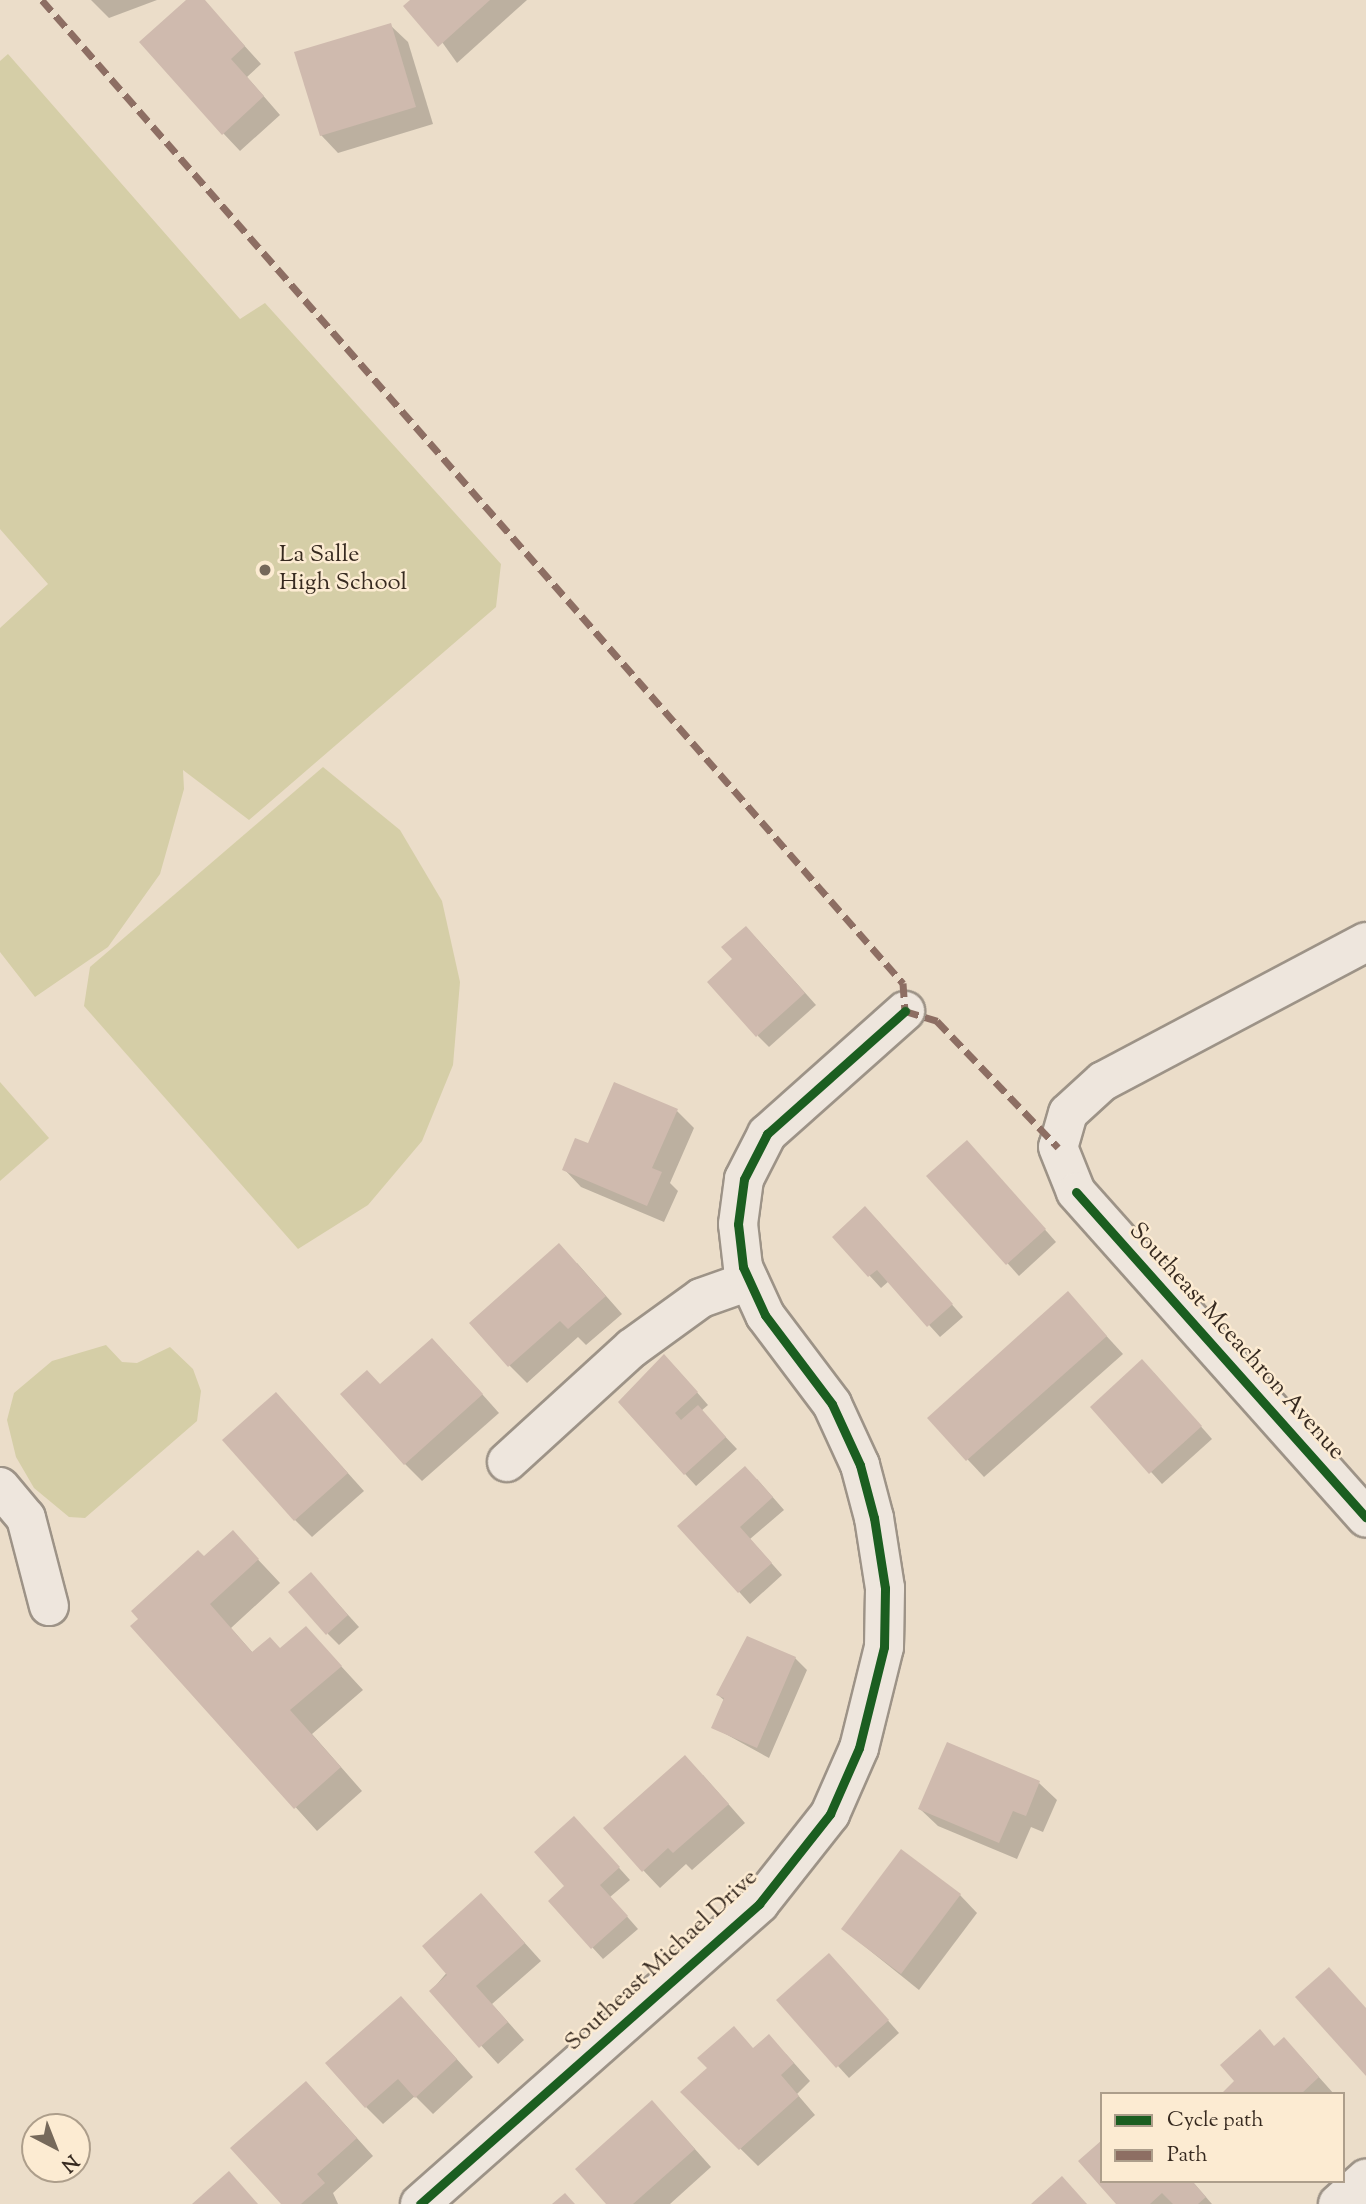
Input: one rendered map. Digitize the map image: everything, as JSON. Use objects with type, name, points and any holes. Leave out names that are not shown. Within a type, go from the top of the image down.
[{"type":"street","name":"Southeast Mceachron Avenue","points":[[1366,942],[1103,1081],[1068,1113],[1058,1147],[1076,1192],[1366,1517]]},
{"type":"street","name":"Southeast Michael Drive","points":[[420,2204],[759,1904],[830,1814],[859,1748],[884,1647],[885,1588],[874,1518],[860,1465],[832,1404],[765,1315],[749,1281],[738,1224],[744,1179],[767,1134],[905,1011]]},
{"type":"street","points":[[507,1462],[632,1348],[701,1298],[749,1281]]},
{"type":"street","points":[[0,1487],[26,1518],[48,1606]]},
{"type":"street","points":[[1338,2204],[1366,2179]]},
{"type":"shaded area","points":[[8,54],[240,319],[265,303],[501,564],[496,607],[249,820],[183,770],[184,789],[160,874],[108,947],[35,997],[0,952],[0,628],[48,584],[0,529],[0,61]]},
{"type":"shaded area","points":[[323,767],[400,830],[442,901],[460,982],[453,1065],[422,1141],[368,1205],[298,1249],[84,1006],[90,967]]},
{"type":"shaded area","points":[[0,1082],[49,1138],[0,1181]]},
{"type":"shaded area","points":[[106,1345],[122,1362],[137,1363],[170,1347],[193,1369],[201,1391],[197,1421],[85,1518],[69,1517],[34,1488],[16,1457],[7,1420],[14,1393],[52,1361]]},
{"type":"building","points":[[186,0],[205,0],[245,46],[231,59],[264,96],[222,135],[139,42]]},
{"type":"building","points":[[410,0],[490,0],[438,47],[403,6]]},
{"type":"building","points":[[391,23],[416,107],[320,136],[294,52]]},
{"type":"building","points":[[746,926],[805,993],[756,1037],[707,982],[732,959],[721,947]]},
{"type":"building","points":[[614,1082],[678,1109],[652,1168],[662,1172],[647,1206],[562,1170],[575,1138],[588,1143]]},
{"type":"building","points":[[967,1140],[1046,1229],[1006,1265],[926,1176]]},
{"type":"building","points":[[865,1206],[953,1304],[927,1327],[877,1270],[868,1277],[832,1237]]},
{"type":"building","points":[[559,1243],[606,1296],[568,1329],[560,1321],[508,1367],[469,1323]]},
{"type":"building","points":[[1068,1291],[1107,1336],[966,1461],[927,1418]]},
{"type":"building","points":[[432,1338],[483,1394],[404,1465],[340,1394],[367,1370],[380,1384]]},
{"type":"building","points":[[664,1354],[698,1392],[675,1413],[681,1420],[698,1405],[726,1437],[684,1475],[618,1402]]},
{"type":"building","points":[[1142,1359],[1202,1426],[1149,1474],[1090,1407]]},
{"type":"building","points":[[276,1392],[348,1473],[294,1521],[222,1440]]},
{"type":"building","points":[[745,1466],[773,1497],[740,1527],[772,1563],[738,1593],[677,1526]]},
{"type":"building","points":[[233,1530],[259,1559],[210,1604],[252,1652],[270,1637],[280,1648],[306,1626],[342,1666],[290,1710],[341,1767],[294,1809],[130,1626],[138,1619],[131,1611],[198,1550],[204,1556]]},
{"type":"building","points":[[311,1572],[348,1615],[326,1635],[288,1592]]},
{"type":"building","points":[[747,1636],[796,1657],[757,1748],[711,1728],[724,1698],[716,1695]]},
{"type":"building","points":[[947,1742],[1040,1781],[1026,1816],[1013,1811],[999,1843],[918,1809]]},
{"type":"building","points":[[685,1755],[729,1804],[673,1853],[668,1848],[642,1872],[603,1828]]},
{"type":"building","points":[[574,1816],[620,1867],[600,1885],[628,1916],[591,1949],[548,1901],[564,1886],[534,1852]]},
{"type":"building","points":[[901,1849],[961,1894],[901,1974],[841,1929]]},
{"type":"building","points":[[481,1893],[525,1943],[476,1986],[508,2022],[479,2048],[429,1991],[447,1975],[422,1946]]},
{"type":"building","points":[[829,1953],[889,2020],[836,2068],[776,2000]]},
{"type":"building","points":[[1329,1967],[1366,2008],[1366,2076],[1295,1997]]},
{"type":"building","points":[[401,1996],[457,2059],[415,2098],[398,2079],[365,2108],[325,2063]]},
{"type":"building","points":[[734,2026],[753,2048],[769,2034],[794,2063],[781,2075],[799,2096],[739,2150],[680,2092],[707,2068],[697,2058]]},
{"type":"building","points":[[1260,2029],[1274,2046],[1284,2037],[1319,2077],[1303,2092],[1223,2092],[1234,2081],[1220,2065]]},
{"type":"building","points":[[306,2081],[357,2138],[317,2174],[325,2183],[301,2204],[281,2204],[230,2148]]},
{"type":"building","points":[[652,2100],[695,2149],[633,2204],[606,2204],[575,2169]]},
{"type":"building","points":[[1100,2142],[1100,2183],[1194,2183],[1206,2197],[1198,2204],[1173,2204],[1162,2193],[1150,2204],[1116,2204],[1078,2161]]},
{"type":"building","points":[[229,2171],[258,2204],[192,2204]]},
{"type":"building","points":[[1062,2176],[1087,2204],[1031,2204]]},
{"type":"building","points":[[565,2193],[575,2204],[552,2204]]},
{"type":"marked path","points":[[42,0],[903,983],[905,1011],[937,1021],[1058,1147]]},
{"type":"cycle path","points":[[420,2204],[759,1904],[830,1814],[859,1748],[884,1647],[885,1588],[874,1518],[860,1465],[832,1404],[765,1315],[743,1267],[738,1224],[744,1179],[767,1134],[905,1011]]},
{"type":"cycle path","points":[[1076,1192],[1366,1517]]},
{"type":"place","name":"La Salle High School","points":[[265,570]]}]
